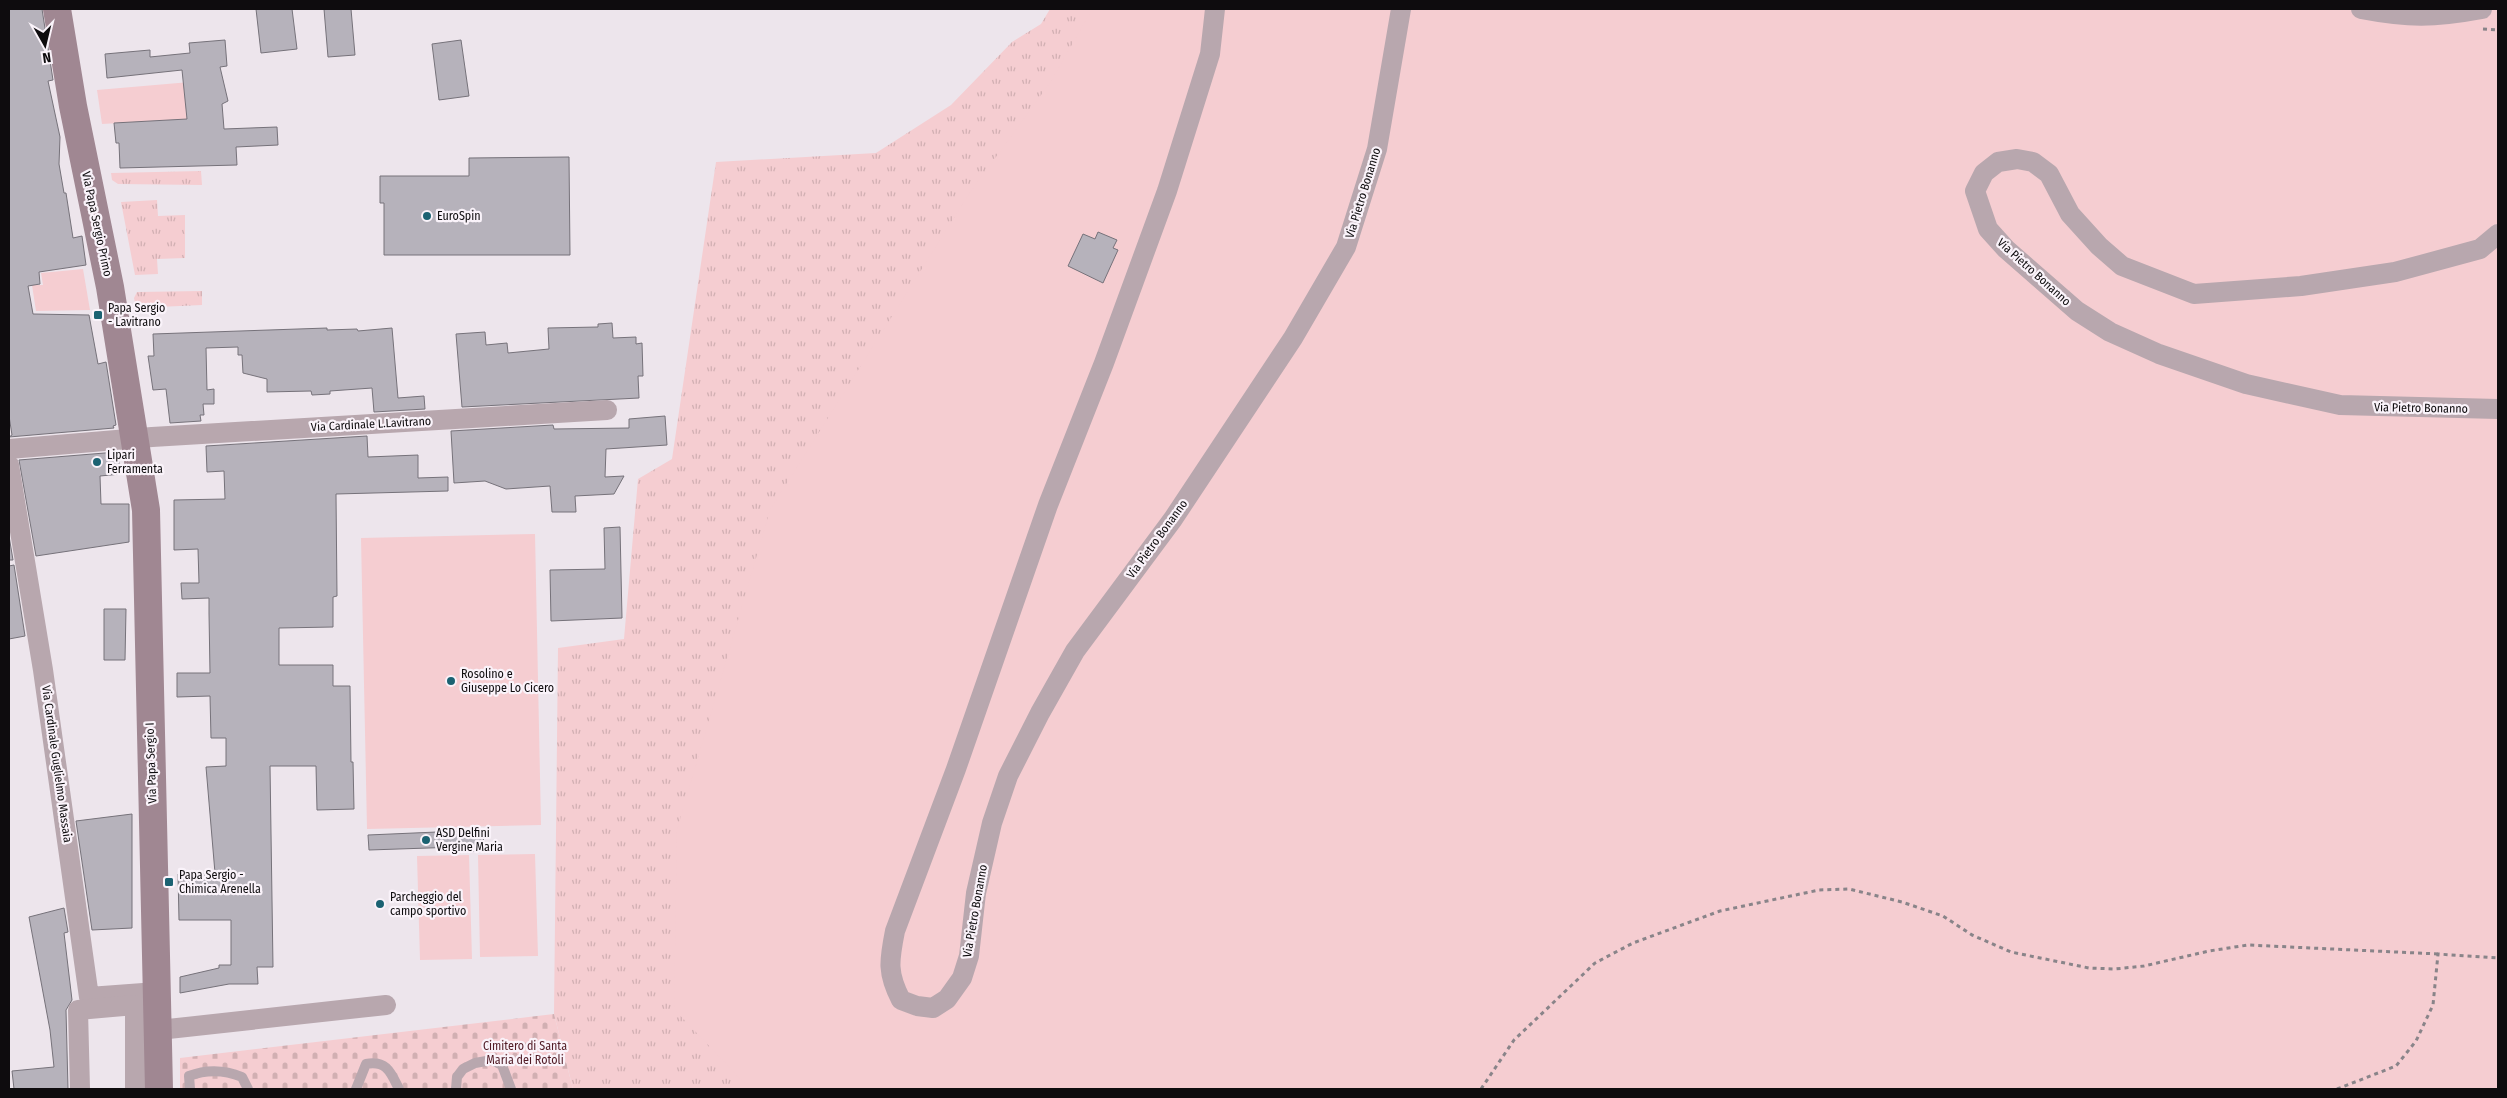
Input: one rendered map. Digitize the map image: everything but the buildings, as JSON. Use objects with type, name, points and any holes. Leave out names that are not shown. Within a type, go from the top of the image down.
[{"type":"main road","name":"Via Papa Sergio Primo","points":[[57,9],[72,106],[110,287],[135,438]]},
{"type":"main road","name":"Via Papa Sergio I","points":[[135,438],[146,510],[150,1000],[159,1030],[159,1089]]},
{"type":"street","name":"Via Pietro Bonanno","points":[[1215,9],[1210,54],[1167,191],[1104,363],[1048,506],[956,770],[895,932],[889,958],[892,982],[901,1000],[916,1006],[933,1008],[947,999],[962,978],[969,956],[976,894],[992,823],[1005,786],[1040,713],[1075,651],[1173,519],[1293,338],[1346,247],[1377,149],[1401,9]]},
{"type":"street","points":[[2361,9],[2404,17],[2426,17],[2482,9]]},
{"type":"street","name":"Via Pietro Bonanno","points":[[2498,234],[2480,248],[2395,272],[2301,286],[2194,294],[2122,266],[2099,246],[2070,214],[2049,174],[2033,162],[2017,159],[1998,162],[1984,173],[1975,191],[1988,228],[2006,249],[2077,311],[2110,332],[2159,354],[2246,384],[2340,405],[2498,409]]},
{"type":"street","name":"Via Cardinale L.Lavitrano","points":[[9,449],[135,438],[607,410]]},
{"type":"street","name":"Via Cardinale Guglielmo Massaia","points":[[9,465],[43,670],[89,997],[150,1000]]},
{"type":"street","points":[[80,1089],[78,1010],[150,1000],[136,1089]]},
{"type":"street","points":[[159,1030],[386,1005]]},
{"type":"lane","points":[[456,1089],[457,1077],[463,1069],[475,1063],[492,1060],[502,1065],[511,1089]]},
{"type":"lane","points":[[356,1089],[366,1064],[377,1062],[389,1068],[399,1089]]},
{"type":"lane","points":[[190,1089],[190,1076],[198,1072],[228,1071],[242,1077],[248,1089]]},
{"type":"path","points":[[1481,1089],[1514,1040],[1596,963],[1633,943],[1720,911],[1819,890],[1849,889],[1902,902],[1943,916],[1972,935],[2011,952],[2089,968],[2115,969],[2144,966],[2209,951],[2248,945],[2498,958]]},
{"type":"path","points":[[2337,1089],[2396,1066],[2416,1041],[2433,1005],[2438,954]]},
{"type":"green space","points":[[1050,9],[1194,9],[972,1089],[573,1089],[554,1014],[558,648],[624,639],[638,479],[672,459],[716,162],[876,153],[951,105],[1012,42],[1041,24]]},
{"type":"green space","points":[[1092,9],[2498,9],[2498,1089],[750,1089],[674,1009],[677,830],[770,510],[969,194],[1052,80]]},
{"type":"green space","points":[[190,82],[188,124],[171,120],[102,124],[97,90]]},
{"type":"green space","points":[[201,171],[202,185],[118,184],[112,180],[111,173]]},
{"type":"green space","points":[[157,200],[158,216],[185,215],[185,258],[157,259],[158,274],[135,275],[121,202]]},
{"type":"green space","points":[[83,269],[90,310],[36,311],[32,285],[43,285],[41,273]]},
{"type":"green space","points":[[202,291],[202,305],[136,308],[134,298],[137,292]]},
{"type":"green space","name":"Rosolino e Giuseppe Lo Cicero","points":[[535,534],[541,825],[367,829],[361,538]]},
{"type":"green space","points":[[535,854],[538,956],[480,957],[478,855]]},
{"type":"green space","points":[[469,855],[472,959],[420,960],[417,856]]},
{"type":"green space","name":"Cimitero di Santa Maria dei Rotoli","points":[[554,1014],[573,1089],[180,1089],[180,1058]]},
{"type":"place","name":"EuroSpin","points":[[427,216]]},
{"type":"place","name":"Papa Sergio - Lavitrano","points":[[98,315]]},
{"type":"place","name":"Lipari Ferramenta","points":[[97,462]]},
{"type":"place","name":"Rosolino e Giuseppe Lo Cicero","points":[[451,681]]},
{"type":"place","name":"ASD Delfini Vergine Maria","points":[[426,840]]},
{"type":"place","name":"Papa Sergio - Chimica Arenella","points":[[169,882]]},
{"type":"place","name":"Parcheggio del campo sportivo","points":[[380,904]]}]
